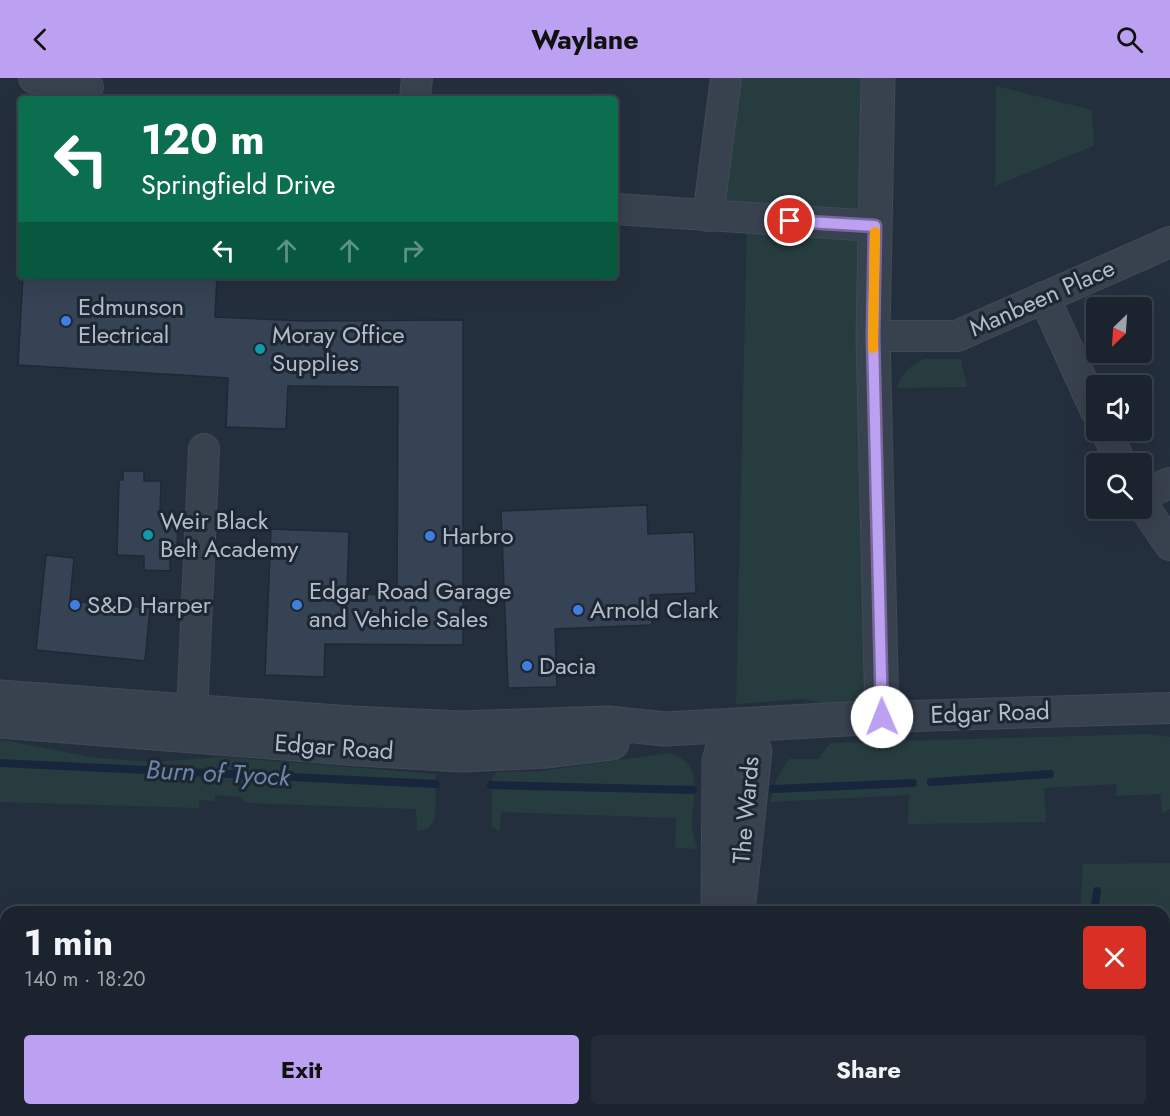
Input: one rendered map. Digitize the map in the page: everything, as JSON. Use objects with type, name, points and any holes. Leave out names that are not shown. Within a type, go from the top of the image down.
[{"type":"street","points":[[34,78],[88,87]]},
{"type":"street","points":[[415,96],[417,78]]},
{"type":"street","points":[[708,216],[726,78]]},
{"type":"street","points":[[878,78],[873,336],[882,717]]},
{"type":"street","points":[[618,209],[875,226]]},
{"type":"street","name":"Manbeen Place","points":[[873,336],[957,336],[1170,242]]},
{"type":"street","points":[[1044,297],[1086,389]]},
{"type":"street","points":[[191,723],[204,449]]},
{"type":"street","points":[[1152,491],[1170,483]]},
{"type":"street","points":[[1152,519],[1170,545]]},
{"type":"street","name":"Edgar Road","points":[[0,697],[191,723]]},
{"type":"street","name":"Edgar Road","points":[[0,721],[351,723],[461,728],[607,723],[677,728],[747,738],[777,724],[882,717],[1170,708]]},
{"type":"street","points":[[677,728],[711,746],[719,761]]},
{"type":"street","name":"The Wards","points":[[717,906],[719,761],[725,740],[747,738],[738,906]]},
{"type":"green space","points":[[726,78],[878,78],[882,717],[805,699],[736,704],[747,219],[708,216]]},
{"type":"green space","points":[[996,86],[1092,110],[1094,146],[995,186]]},
{"type":"green space","points":[[925,359],[961,359],[967,387],[897,388],[907,370]]},
{"type":"green space","points":[[1148,734],[1170,737],[1170,809],[1162,813],[1160,794],[1116,796],[1117,784],[1044,788],[1046,822],[908,824],[909,795],[770,802],[777,778],[789,759],[819,759],[830,743]]},
{"type":"green space","points":[[0,741],[97,758],[151,762],[223,757],[436,774],[435,819],[428,829],[417,831],[416,809],[247,803],[239,797],[215,795],[215,801],[200,800],[199,808],[0,802]]},
{"type":"green space","points":[[670,753],[682,759],[689,766],[693,775],[695,786],[692,831],[698,849],[675,848],[676,818],[501,812],[500,831],[492,828],[492,778],[497,772],[541,771]]},
{"type":"green space","points":[[1170,863],[1170,906],[1080,906],[1083,864]]},
{"type":"building","points":[[23,279],[217,279],[215,317],[303,321],[463,320],[463,645],[325,644],[324,677],[265,675],[271,529],[349,532],[347,594],[397,595],[398,387],[288,386],[286,429],[226,427],[228,378],[18,365]]},
{"type":"building","name":"Weir Black Belt Academy","points":[[123,471],[144,471],[144,481],[161,481],[160,516],[178,516],[177,556],[170,556],[170,571],[144,570],[144,556],[117,555],[119,480],[123,480]]},
{"type":"building","name":"Arnold Clark","points":[[647,505],[648,534],[694,532],[696,593],[650,595],[652,625],[555,629],[557,687],[508,688],[501,511]]},
{"type":"building","name":"S&D Harper","points":[[46,555],[74,558],[70,601],[150,608],[145,661],[36,650]]},
{"type":"waterway","name":"Burn of Tyock","points":[[0,763],[436,784]]},
{"type":"waterway","name":"Burn of Tyock","points":[[931,782],[1050,774]]},
{"type":"waterway","name":"Burn of Tyock","points":[[773,789],[913,783]]},
{"type":"waterway","name":"Burn of Tyock","points":[[491,785],[693,790]]},
{"type":"waterway","points":[[1095,906],[1097,891]]},
{"type":"slow traffic","points":[[873,348],[875,232]]},
{"type":"place","name":"Edmunson Electrical","points":[[66,321]]},
{"type":"place","name":"Moray Office Supplies","points":[[260,349]]},
{"type":"place","name":"Weir Black Belt Academy","points":[[148,535]]},
{"type":"place","name":"Harbro","points":[[430,536]]},
{"type":"place","name":"S&D Harper","points":[[75,605]]},
{"type":"place","name":"Edgar Road Garage and Vehicle Sales","points":[[297,605]]},
{"type":"place","name":"Arnold Clark","points":[[578,610]]},
{"type":"place","name":"Dacia","points":[[527,666]]},
{"type":"route","points":[[790,221],[875,226],[873,336],[882,717]]}]
